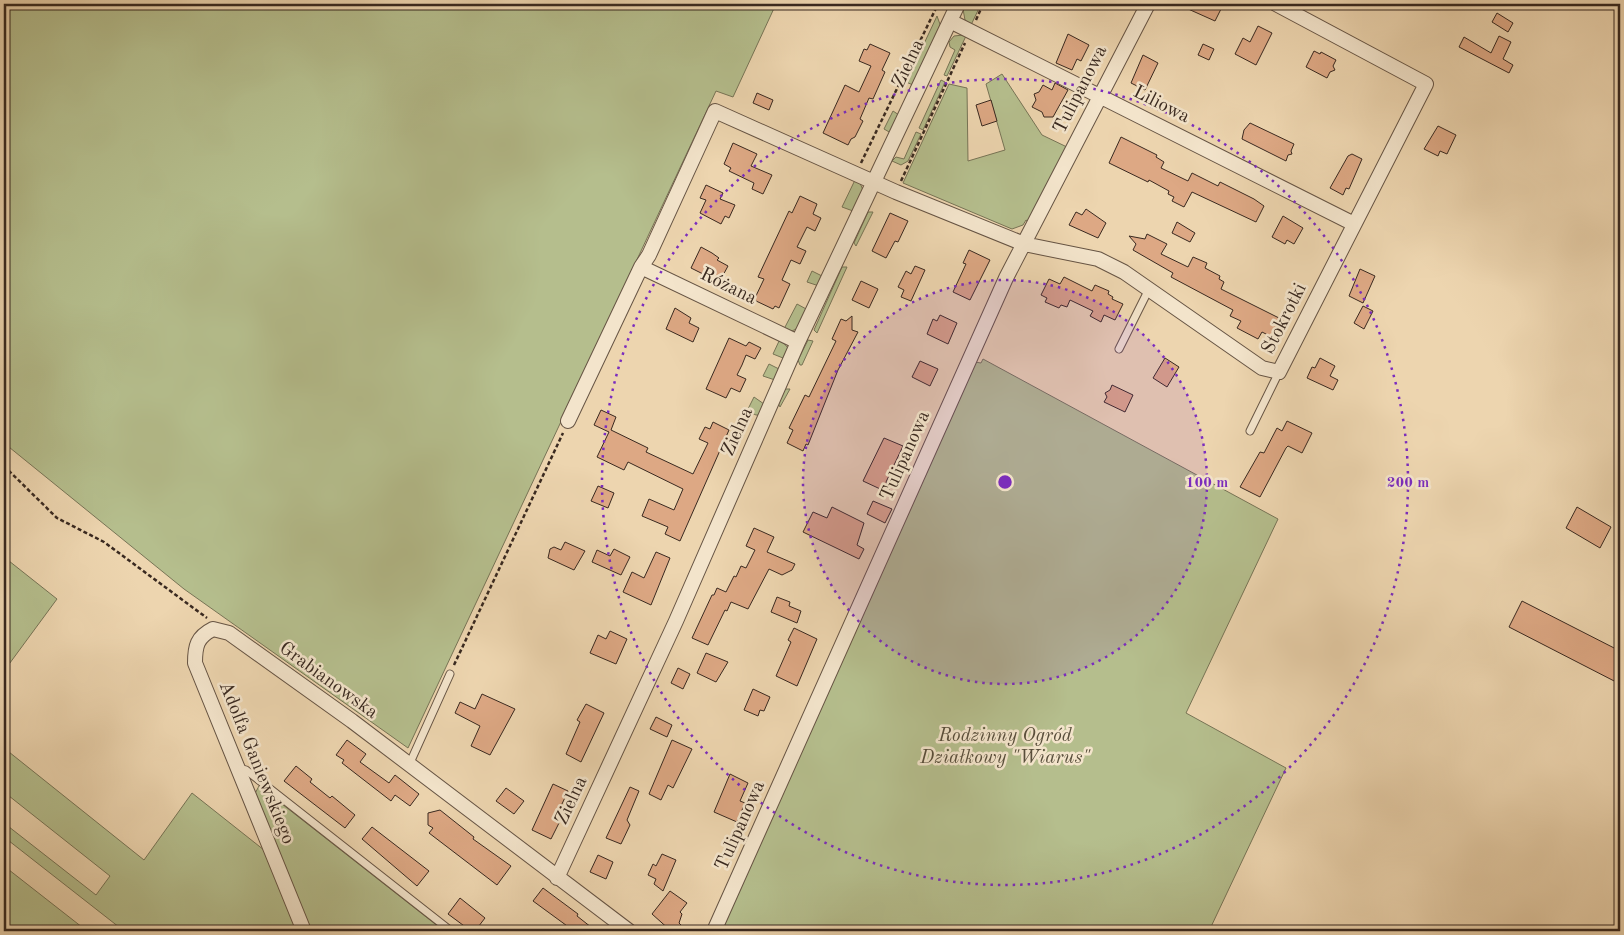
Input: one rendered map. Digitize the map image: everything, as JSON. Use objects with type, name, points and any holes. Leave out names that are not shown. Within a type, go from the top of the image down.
[{"type":"street","name":"Zielna","points":[[557,878],[676,620],[798,342],[958,4]]},
{"type":"street","name":"Tulipanowa","points":[[714,931],[1002,287],[1099,94],[1148,4]]},
{"type":"street","name":"Stokrotki","points":[[641,267],[649,255],[715,111],[896,192],[1024,244],[1098,259],[1124,272],[1262,368],[1279,372],[1426,84],[1276,4]]},
{"type":"street","name":"Liliowa","points":[[950,21],[1099,94],[1354,224]]},
{"type":"street","name":"Różana","points":[[641,267],[798,342]]},
{"type":"street","points":[[568,421],[641,267]]},
{"type":"street","name":"Adolfa Ganiewskiego","points":[[229,634],[212,629],[203,634],[195,646],[195,663],[304,931]]},
{"type":"street","name":"Grabianowska","points":[[229,634],[409,765],[629,931]]},
{"type":"lane","points":[[1119,349],[1149,289]]},
{"type":"lane","points":[[1250,431],[1279,372]]},
{"type":"lane","points":[[409,765],[450,674]]},
{"type":"lane","points":[[238,768],[246,770],[452,931]]},
{"type":"path","points":[[856,174],[938,4]]},
{"type":"path","points":[[896,192],[984,4]]},
{"type":"path","points":[[450,674],[568,421]]},
{"type":"path","points":[[4,466],[57,518],[104,542],[229,634]]},
{"type":"green space","points":[[4,4],[776,4],[733,97],[716,91],[408,748],[184,589],[4,443]]},
{"type":"green space","points":[[977,4],[981,4],[971,25],[965,20],[963,9],[970,5],[975,8]]},
{"type":"green space","points":[[937,16],[941,27],[913,85],[906,82]]},
{"type":"green space","points":[[954,36],[966,36],[947,76],[944,75],[955,50],[950,47],[949,42]]},
{"type":"green space","points":[[1002,74],[1042,135],[1069,148],[1029,222],[1026,220],[1023,225],[1012,229],[903,183],[949,84],[967,88],[968,161],[1005,150],[986,84]]},
{"type":"green space","points":[[941,80],[945,82],[923,130],[919,128]]},
{"type":"green space","points":[[893,111],[899,115],[891,133],[884,129]]},
{"type":"green space","points":[[916,132],[921,134],[908,161],[901,165],[892,161],[896,157],[904,159]]},
{"type":"green space","points":[[855,180],[859,181],[863,190],[853,211],[842,207]]},
{"type":"green space","points":[[868,212],[873,212],[856,246],[854,243]]},
{"type":"green space","points":[[842,267],[847,267],[817,333],[814,330]]},
{"type":"green space","points":[[812,271],[822,276],[819,286],[807,282]]},
{"type":"green space","points":[[797,304],[808,310],[800,327],[792,331],[784,329]]},
{"type":"green space","points":[[780,339],[788,348],[783,358],[773,354]]},
{"type":"green space","points":[[808,340],[813,341],[802,365],[800,365],[798,360]]},
{"type":"green space","name":"Rodzinny Ogród Działkowy \"Wiarus\"","points":[[983,359],[1278,519],[1186,713],[1286,768],[1209,931],[717,931],[975,362],[981,363]]},
{"type":"green space","points":[[769,364],[779,369],[775,380],[763,376]]},
{"type":"green space","points":[[785,389],[790,389],[780,407],[778,403]]},
{"type":"green space","points":[[754,397],[764,404],[759,415],[747,411]]},
{"type":"green space","points":[[4,557],[57,599],[4,671]]},
{"type":"green space","points":[[4,748],[144,860],[192,793],[269,854],[301,931],[124,931],[4,837],[4,823],[96,895],[110,876],[4,792]]},
{"type":"green space","points":[[259,786],[444,931],[308,931],[252,799]]},
{"type":"green space","points":[[4,866],[87,931],[4,931]]},
{"type":"building","points":[[1177,4],[1215,4],[1221,9],[1215,21]]},
{"type":"building","points":[[1497,13],[1513,23],[1508,32],[1492,22]]},
{"type":"building","points":[[1258,26],[1272,33],[1256,65],[1235,54],[1243,38],[1250,42]]},
{"type":"building","points":[[1068,34],[1089,45],[1081,61],[1077,59],[1072,70],[1056,63]]},
{"type":"building","points":[[1499,36],[1511,42],[1503,59],[1513,65],[1509,73],[1459,47],[1464,37],[1491,53]]},
{"type":"building","points":[[870,44],[890,53],[882,70],[885,72],[873,99],[869,98],[860,119],[863,121],[855,137],[851,139],[848,145],[823,133],[845,85],[859,92],[871,66],[859,61],[864,49],[867,50]]},
{"type":"building","points":[[1203,44],[1214,49],[1209,60],[1198,55]]},
{"type":"building","points":[[1314,51],[1320,54],[1321,52],[1336,60],[1333,66],[1335,70],[1330,72],[1327,78],[1306,67]]},
{"type":"building","points":[[1143,55],[1158,63],[1145,90],[1131,83]]},
{"type":"building","points":[[1055,83],[1068,90],[1053,117],[1044,117],[1042,112],[1032,107],[1036,100],[1034,94],[1039,92],[1043,85],[1052,90]]},
{"type":"building","points":[[757,93],[773,100],[769,110],[753,103]]},
{"type":"building","points":[[991,100],[997,121],[982,126],[976,105]]},
{"type":"building","points":[[1250,123],[1294,144],[1291,151],[1292,154],[1288,155],[1286,161],[1242,139],[1244,130]]},
{"type":"building","points":[[1438,126],[1456,135],[1447,154],[1440,151],[1438,156],[1424,149]]},
{"type":"building","points":[[1121,137],[1157,155],[1156,157],[1164,162],[1161,168],[1188,181],[1192,173],[1218,186],[1220,182],[1254,199],[1264,206],[1256,222],[1192,192],[1184,207],[1172,201],[1174,197],[1168,194],[1169,191],[1149,180],[1148,182],[1109,163]]},
{"type":"building","points":[[733,143],[757,154],[751,166],[772,175],[763,194],[752,189],[754,183],[729,171],[731,168],[724,164]]},
{"type":"building","points":[[1352,154],[1362,159],[1349,189],[1346,188],[1343,195],[1330,188],[1348,156]]},
{"type":"building","points":[[706,185],[723,193],[720,199],[735,205],[729,218],[725,216],[721,224],[700,213],[706,200],[700,198]]},
{"type":"building","points":[[800,196],[817,204],[813,214],[821,218],[815,231],[807,227],[797,247],[806,251],[800,264],[791,260],[782,280],[790,284],[779,308],[775,306],[773,309],[754,300],[764,279],[758,277],[789,211],[792,213]]},
{"type":"building","points":[[1086,209],[1106,223],[1098,238],[1069,225],[1076,212],[1082,215]]},
{"type":"building","points":[[890,213],[908,221],[898,242],[895,241],[886,258],[872,251]]},
{"type":"building","points":[[1283,216],[1303,228],[1294,244],[1287,240],[1285,244],[1272,237]]},
{"type":"building","points":[[1177,222],[1195,233],[1190,242],[1172,233]]},
{"type":"building","points":[[1147,234],[1167,244],[1161,254],[1188,267],[1193,257],[1207,263],[1205,268],[1220,276],[1219,279],[1224,282],[1221,289],[1283,320],[1274,338],[1262,332],[1258,339],[1237,328],[1241,321],[1230,316],[1233,310],[1171,277],[1173,273],[1133,250],[1136,244],[1129,236],[1145,239]]},
{"type":"building","points":[[701,247],[728,266],[721,279],[710,274],[709,277],[691,268]]},
{"type":"building","points":[[969,250],[990,260],[970,300],[953,292],[966,264],[963,263]]},
{"type":"building","points":[[915,266],[925,270],[911,301],[901,297],[904,290],[898,287],[906,271],[911,274]]},
{"type":"building","points":[[1360,269],[1375,276],[1363,303],[1349,296]]},
{"type":"building","points":[[1064,277],[1092,291],[1095,285],[1109,291],[1108,294],[1113,297],[1112,299],[1123,304],[1115,320],[1104,315],[1101,322],[1090,316],[1093,311],[1070,300],[1067,307],[1061,305],[1059,308],[1045,302],[1047,298],[1041,295],[1049,279],[1060,284]]},
{"type":"building","points":[[861,281],[878,289],[869,308],[852,300]]},
{"type":"building","points":[[1363,306],[1373,311],[1364,329],[1354,323]]},
{"type":"building","points":[[675,308],[691,318],[689,323],[699,328],[693,342],[666,329]]},
{"type":"building","points":[[940,315],[957,323],[948,344],[927,334],[933,319],[937,321]]},
{"type":"building","points":[[852,316],[852,330],[858,332],[838,370],[808,445],[806,444],[803,451],[787,443],[793,430],[789,428],[805,395],[809,397],[836,341],[832,339],[841,319],[846,321]]},
{"type":"building","points":[[729,338],[746,346],[749,342],[761,348],[755,359],[746,355],[737,375],[746,379],[740,392],[731,388],[726,398],[706,389]]},
{"type":"building","points":[[1165,358],[1179,367],[1167,387],[1153,378]]},
{"type":"building","points":[[1320,358],[1335,366],[1330,376],[1338,380],[1333,390],[1307,378],[1312,367],[1315,368]]},
{"type":"building","points":[[920,361],[938,369],[930,386],[912,377]]},
{"type":"building","points":[[1112,385],[1133,395],[1125,412],[1104,402],[1107,397],[1105,393],[1110,390]]},
{"type":"building","points":[[601,410],[616,417],[611,430],[648,448],[646,452],[693,474],[708,443],[699,439],[705,427],[710,429],[713,422],[729,430],[680,541],[665,534],[668,527],[642,516],[649,499],[674,510],[683,489],[628,462],[624,470],[597,457],[609,432],[594,425]]},
{"type":"building","points":[[1287,421],[1312,433],[1302,453],[1288,446],[1286,448],[1260,497],[1240,487],[1260,452],[1264,453],[1277,428],[1282,431]]},
{"type":"building","points":[[884,438],[903,446],[886,482],[891,494],[863,481]]},
{"type":"building","points":[[598,486],[614,493],[608,508],[591,501]]},
{"type":"building","points":[[873,501],[892,509],[885,523],[867,514]]},
{"type":"building","points":[[832,507],[864,523],[857,545],[864,549],[859,559],[803,532],[813,512],[827,518]]},
{"type":"building","points":[[1577,507],[1611,527],[1600,548],[1566,528]]},
{"type":"building","points":[[754,528],[774,537],[767,552],[795,564],[792,570],[782,575],[769,569],[748,609],[731,602],[727,611],[725,610],[708,645],[692,638],[717,588],[726,592],[741,566],[746,568],[755,550],[746,546]]},
{"type":"building","points":[[565,542],[585,551],[574,570],[548,558],[550,549],[554,547],[561,550]]},
{"type":"building","points":[[614,549],[630,557],[621,575],[592,562],[597,550],[610,556]]},
{"type":"building","points":[[656,552],[670,558],[651,605],[623,592],[632,572],[644,578]]},
{"type":"building","points":[[777,597],[790,602],[789,606],[801,611],[797,623],[771,612]]},
{"type":"building","points":[[1522,601],[1620,651],[1620,684],[1509,627]]},
{"type":"building","points":[[794,628],[817,639],[797,686],[776,676],[791,642],[788,640]]},
{"type":"building","points":[[610,631],[627,639],[616,664],[590,653],[598,635],[606,639]]},
{"type":"building","points":[[706,653],[728,662],[716,682],[697,673]]},
{"type":"building","points":[[678,668],[690,674],[683,689],[671,683]]},
{"type":"building","points":[[753,689],[770,697],[764,711],[760,710],[758,716],[744,710]]},
{"type":"building","points":[[482,694],[515,709],[490,755],[471,746],[480,726],[455,713],[460,702],[475,709]]},
{"type":"building","points":[[586,704],[604,713],[581,762],[566,754],[580,722],[577,720]]},
{"type":"building","points":[[656,717],[672,725],[667,737],[650,729]]},
{"type":"building","points":[[347,740],[366,754],[360,762],[389,783],[395,775],[419,794],[410,806],[395,795],[391,801],[342,763],[344,760],[336,755]]},
{"type":"building","points":[[672,740],[692,749],[673,788],[668,785],[661,800],[649,794]]},
{"type":"building","points":[[296,766],[312,779],[310,782],[330,798],[332,796],[355,815],[345,828],[284,781]]},
{"type":"building","points":[[730,774],[748,783],[740,801],[745,803],[737,822],[714,812]]},
{"type":"building","points":[[553,784],[568,791],[555,819],[560,821],[551,839],[532,830]]},
{"type":"building","points":[[630,787],[639,791],[627,820],[630,825],[621,844],[606,838]]},
{"type":"building","points":[[506,788],[524,801],[514,814],[496,801]]},
{"type":"building","points":[[440,810],[474,837],[473,839],[511,866],[497,885],[429,833],[433,828],[428,825],[428,813]]},
{"type":"building","points":[[372,827],[429,871],[417,886],[362,839]]},
{"type":"building","points":[[662,854],[676,860],[663,891],[654,884],[656,879],[648,875],[653,864],[656,866]]},
{"type":"building","points":[[598,855],[613,862],[606,879],[590,872]]},
{"type":"building","points":[[543,888],[578,914],[577,916],[596,931],[574,931],[533,901]]},
{"type":"building","points":[[670,891],[687,903],[680,912],[682,914],[679,923],[681,925],[677,931],[671,931],[652,914]]},
{"type":"building","points":[[460,898],[485,918],[475,931],[471,931],[448,914]]}]
